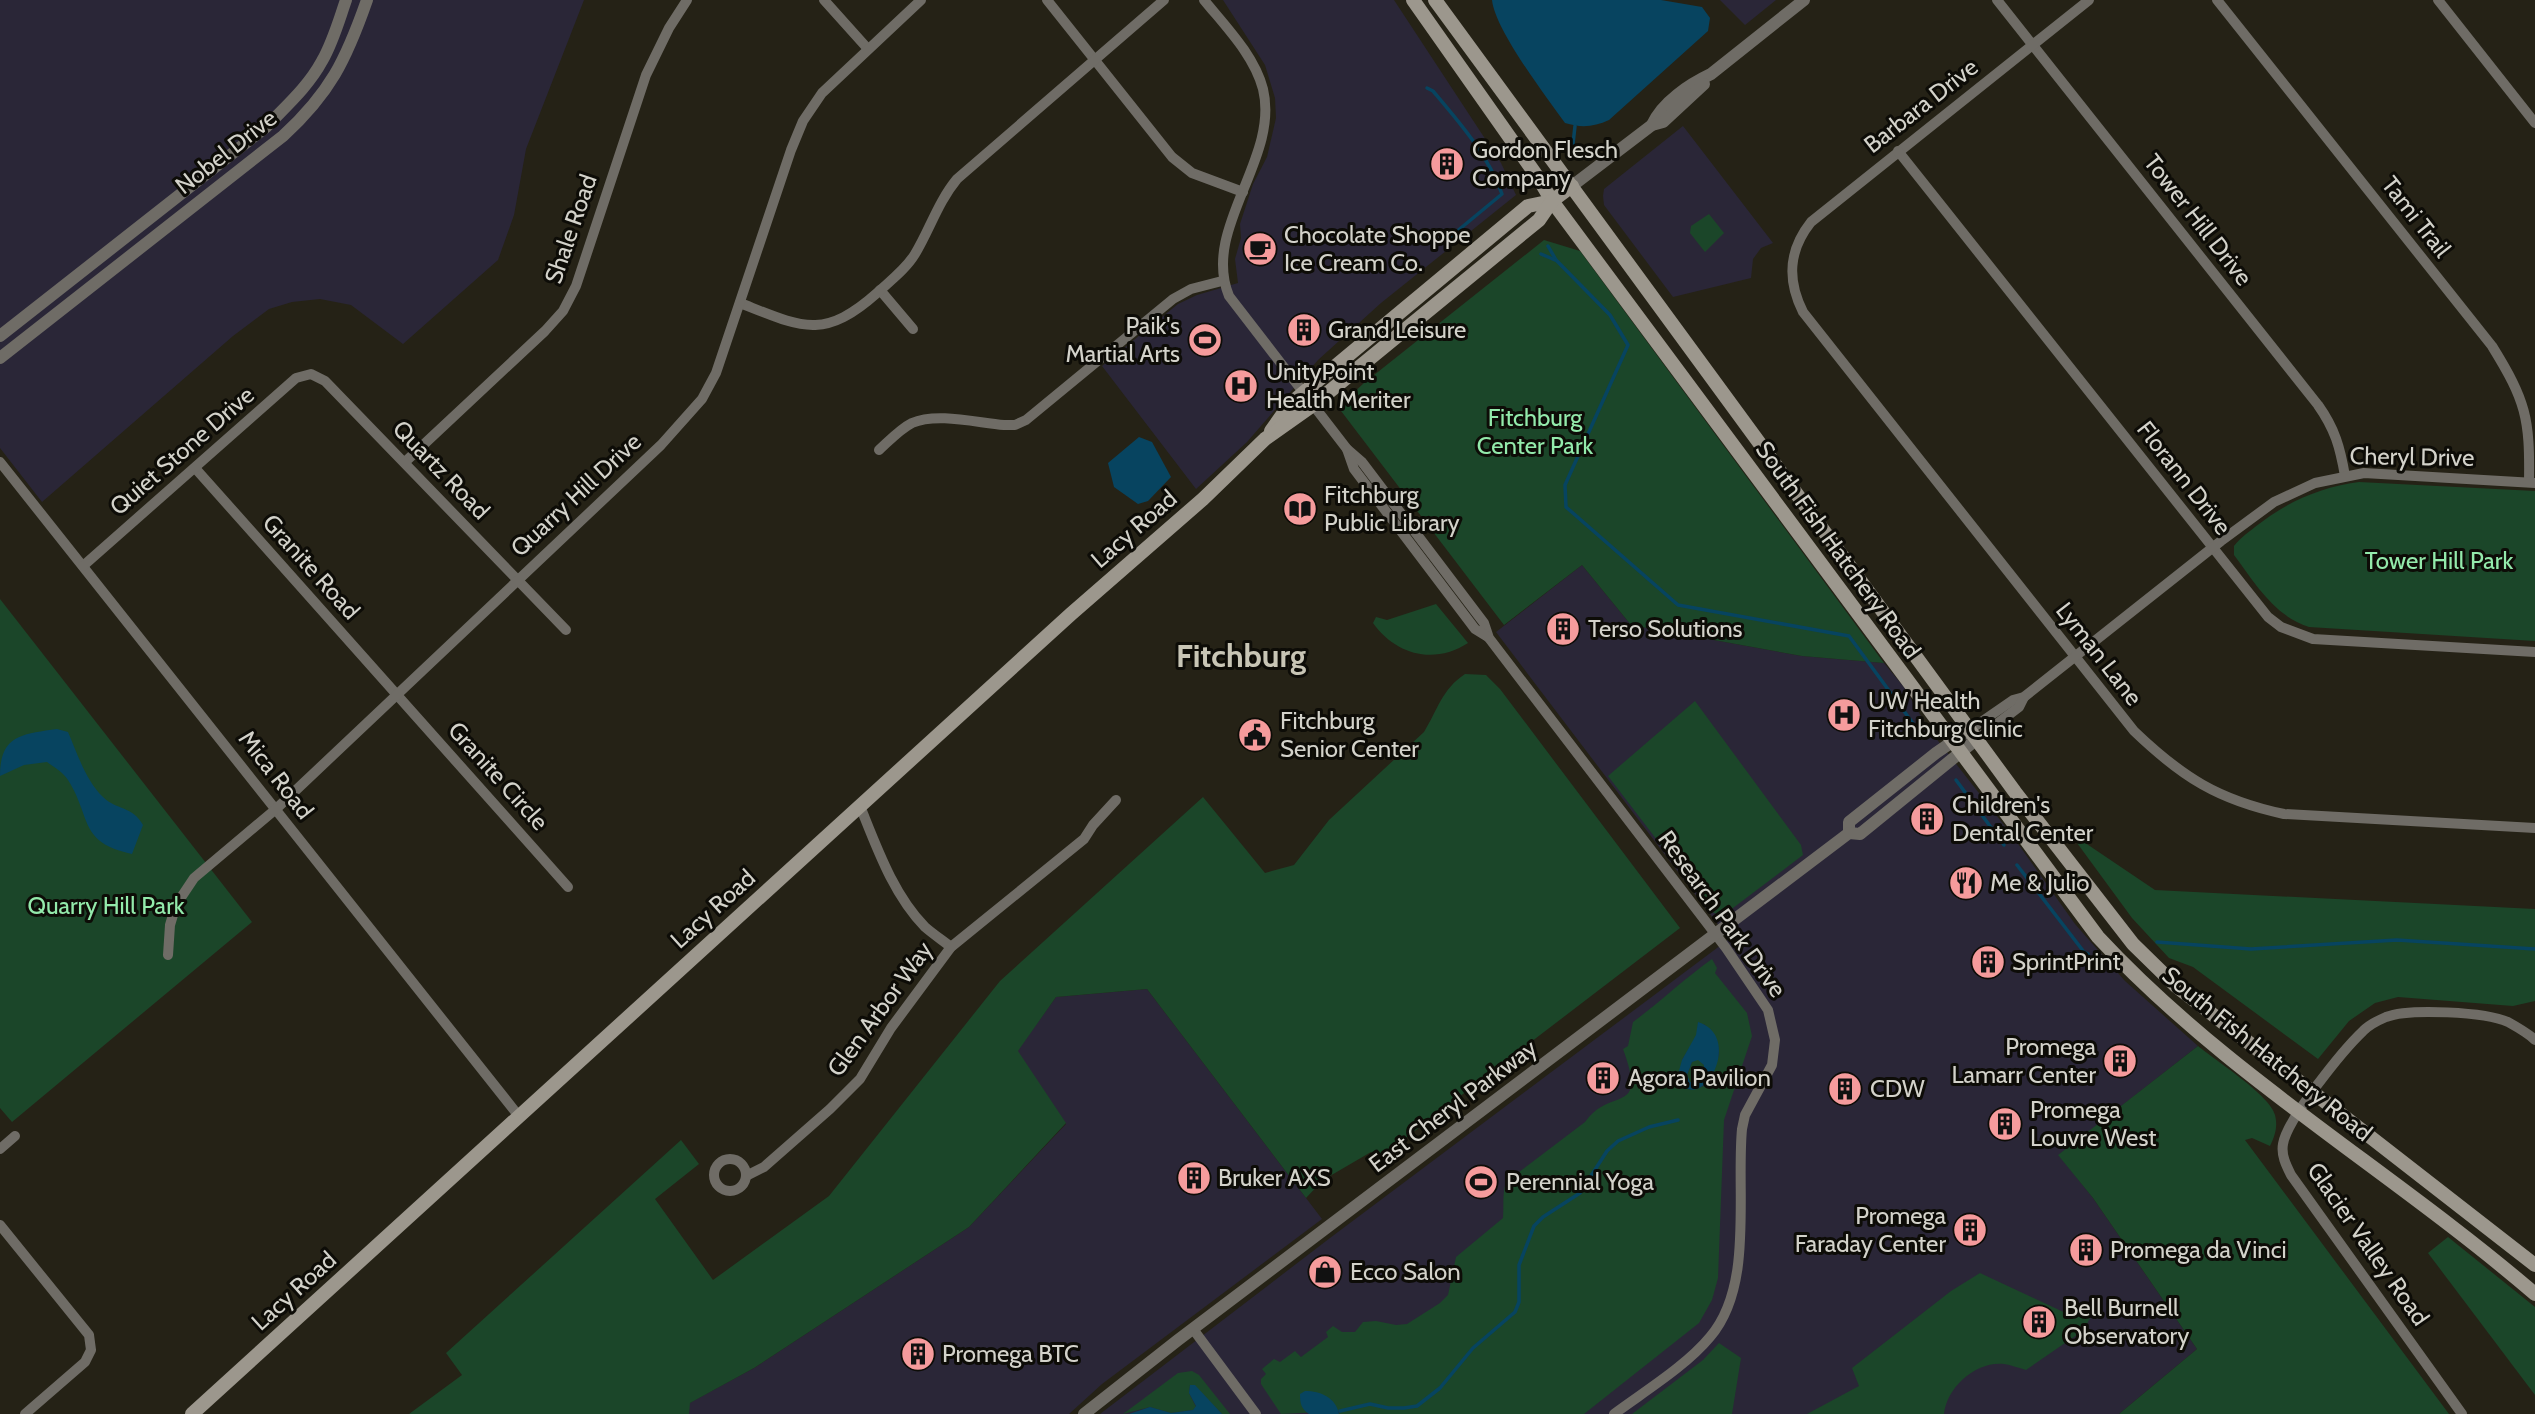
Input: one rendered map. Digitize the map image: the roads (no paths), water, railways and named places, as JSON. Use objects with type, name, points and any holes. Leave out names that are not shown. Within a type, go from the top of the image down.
[{"type":"main road","name":"South Fish Hatchery Road","points":[[1413,0],[1539,178],[1552,201],[2078,913],[2118,958],[2194,1030],[2477,1246],[2535,1294]]},
{"type":"main road","name":"South Fish Hatchery Road","points":[[1436,0],[2015,792],[2133,944],[2176,986],[2535,1265]]},
{"type":"main road","name":"Lacy Road","points":[[192,1414],[1063,621],[1203,499],[1265,439],[1312,405],[1539,220],[1552,201],[1572,186]]},
{"type":"main road","name":"Lacy Road","points":[[1265,439],[1290,404],[1528,206],[1552,201]]},
{"type":"street","name":"Nobel Drive","points":[[0,336],[275,118],[301,91],[319,66],[346,0]]},
{"type":"street","name":"Nobel Drive","points":[[0,358],[283,136],[307,114],[331,84],[341,66],[367,0]]},
{"type":"street","name":"Shale Road","points":[[405,462],[563,311],[576,286],[646,75],[669,28],[687,0]]},
{"type":"street","points":[[824,0],[868,49]]},
{"type":"street","name":"Quarry Hill Drive","points":[[168,954],[170,925],[176,905],[194,878],[275,809],[661,445],[702,399],[716,373],[803,121],[822,93],[921,0]]},
{"type":"street","points":[[1047,0],[1171,158],[1192,173],[1242,192]]},
{"type":"street","points":[[740,303],[779,320],[809,326],[830,323],[848,316],[880,290],[915,255],[944,195],[957,179],[1164,0]]},
{"type":"street","name":"Research Park Drive","points":[[1204,0],[1247,54],[1263,89],[1265,106],[1262,138],[1224,246],[1221,269],[1223,281],[1235,306],[1347,449],[1354,469],[1398,528],[1475,629],[1489,638],[1716,935],[1768,1010],[1775,1040],[1772,1065],[1745,1115],[1742,1129],[1737,1278],[1733,1297],[1723,1319],[1705,1343],[1614,1414]]},
{"type":"street","name":"Lacy Road","points":[[1572,186],[1652,125],[1657,114],[1696,81],[1711,74],[1804,0]]},
{"type":"street","name":"Tower Hill Drive","points":[[1997,0],[2318,405],[2339,442],[2345,476]]},
{"type":"street","name":"Barbara Drive","points":[[1793,257],[1798,241],[1811,222],[2089,0]]},
{"type":"street","name":"Tami Trail","points":[[2217,0],[2492,346],[2514,381],[2524,406],[2532,482]]},
{"type":"street","points":[[2438,0],[2535,123]]},
{"type":"street","name":"Florann Drive","points":[[1898,151],[2212,548],[2268,617],[2281,628],[2313,639],[2535,652]]},
{"type":"street","name":"Lyman Lane","points":[[1793,257],[1792,282],[1803,312],[2074,657],[2134,731],[2167,763],[2215,792],[2252,807],[2284,814],[2535,828]]},
{"type":"street","points":[[878,450],[905,427],[919,420],[939,418],[1015,425],[1026,420],[1173,299],[1191,289],[1223,281]]},
{"type":"street","points":[[59,290],[69,303]]},
{"type":"street","points":[[880,290],[913,329]]},
{"type":"street","name":"Quartz Road","points":[[311,374],[326,381],[566,630]]},
{"type":"street","name":"Quiet Stone Drive","points":[[83,566],[296,378],[311,374]]},
{"type":"street","name":"Mica Road","points":[[0,462],[518,1115]]},
{"type":"street","name":"Granite Road","points":[[195,468],[397,693]]},
{"type":"street","name":"Cheryl Drive","points":[[1974,734],[2019,707],[2024,697],[2273,502],[2315,482],[2364,473],[2532,482]]},
{"type":"street","name":"Granite Circle","points":[[397,693],[568,887]]},
{"type":"street","name":"East Cheryl Parkway","points":[[1084,1414],[1849,833],[1849,822],[1974,734]]},
{"type":"street","name":"Glen Arbor Way","points":[[746,1177],[764,1167],[860,1079],[891,1028],[951,947],[1084,839],[1116,800]]},
{"type":"street","name":"Glen Arbor Way","points":[[860,806],[883,862],[908,906],[926,928],[951,947]]},
{"type":"street","name":"Glacier Valley Road","points":[[2462,1414],[2286,1165],[2283,1141],[2299,1112],[2328,1072],[2365,1029],[2384,1018],[2412,1011],[2469,1015],[2506,1021],[2535,1040]]},
{"type":"street","points":[[0,1149],[15,1136]]},
{"type":"street","points":[[0,1225],[89,1335],[91,1350],[85,1362],[25,1414]]},
{"type":"street","points":[[1193,1329],[1256,1414]]},
{"type":"water","points":[[1492,0],[1661,0],[1702,7],[1710,18],[1708,31],[1609,120],[1582,126],[1565,123],[1546,97],[1511,45],[1495,13]]},
{"type":"water","points":[[1139,437],[1152,442],[1171,477],[1148,501],[1138,504],[1114,487],[1108,463]]},
{"type":"water","points":[[57,729],[68,732],[82,766],[97,790],[108,801],[134,814],[143,825],[132,854],[103,843],[94,835],[68,780],[47,762],[24,765],[0,776],[4,752],[15,739]]},
{"type":"water","points":[[1698,1022],[1712,1030],[1718,1043],[1719,1057],[1706,1083],[1697,1089],[1686,1088],[1677,1078],[1682,1060],[1696,1035]],"holes":[[[1698,1060],[1704,1065],[1703,1081],[1690,1082],[1687,1075],[1692,1062]]]},
{"type":"water","points":[[1190,1385],[1195,1385],[1222,1414],[1129,1414],[1150,1407],[1171,1413],[1193,1410],[1196,1406],[1189,1393]]},
{"type":"water","points":[[1305,1391],[1327,1396],[1335,1404],[1339,1414],[1309,1414],[1301,1403],[1300,1394]]},
{"type":"waterway","points":[[1427,88],[1433,91],[1472,140],[1489,166],[1502,194],[1444,242]]},
{"type":"waterway","points":[[1573,144],[1575,126]]},
{"type":"waterway","points":[[1548,246],[1556,260],[1610,315],[1628,345],[1565,485],[1566,507],[1678,605],[1849,636],[1920,733]]},
{"type":"waterway","points":[[1541,254],[1555,260]]},
{"type":"waterway","points":[[1956,780],[2004,845]]},
{"type":"waterway","points":[[2017,865],[2088,954]]},
{"type":"waterway","points":[[2157,942],[2251,949],[2397,940],[2535,949]]},
{"type":"waterway","points":[[1340,1411],[1370,1404],[1388,1408],[1417,1406],[1440,1388],[1473,1348],[1515,1312],[1519,1302],[1519,1265],[1534,1226],[1580,1193],[1607,1151],[1618,1141],[1649,1127],[1678,1120]]},
{"type":"place","name":"Gordon Flesch Company","points":[[1447,164]]},
{"type":"place","name":"Chocolate Shoppe Ice Cream Co.","points":[[1260,249]]},
{"type":"place","name":"Grand Leisure","points":[[1304,330]]},
{"type":"place","name":"Paik's Martial Arts","points":[[1205,340]]},
{"type":"place","name":"UnityPoint Health Meriter","points":[[1241,386]]},
{"type":"place","name":"Fitchburg Public Library","points":[[1300,509]]},
{"type":"place","name":"Terso Solutions","points":[[1563,629]]},
{"type":"place","name":"UW Health Fitchburg Clinic","points":[[1844,715]]},
{"type":"place","name":"Fitchburg Senior Center","points":[[1255,735]]},
{"type":"place","name":"Children's Dental Center","points":[[1927,819]]},
{"type":"place","name":"Me & Julio","points":[[1966,883]]},
{"type":"place","name":"SprintPrint","points":[[1988,962]]},
{"type":"place","name":"Promega Lamarr Center","points":[[2120,1061]]},
{"type":"place","name":"Agora Pavilion","points":[[1603,1078]]},
{"type":"place","name":"CDW","points":[[1845,1089]]},
{"type":"place","name":"Promega Louvre West","points":[[2005,1124]]},
{"type":"place","name":"Bruker AXS","points":[[1194,1178]]},
{"type":"place","name":"Perennial Yoga","points":[[1481,1182]]},
{"type":"place","name":"Promega Faraday Center","points":[[1970,1230]]},
{"type":"place","name":"Promega da Vinci","points":[[2086,1250]]},
{"type":"place","name":"Ecco Salon","points":[[1325,1272]]},
{"type":"place","name":"Bell Burnell Observatory","points":[[2039,1322]]},
{"type":"place","name":"Promega BTC","points":[[918,1354]]},
{"type":"district","name":"Fitchburg","points":[[1241,656]]},
{"type":"park label","name":"Fitchburg Center Park","points":[[1535,432]]},
{"type":"park label","name":"Tower Hill Park","points":[[2439,561]]},
{"type":"park label","name":"Quarry Hill Park","points":[[106,906]]}]
